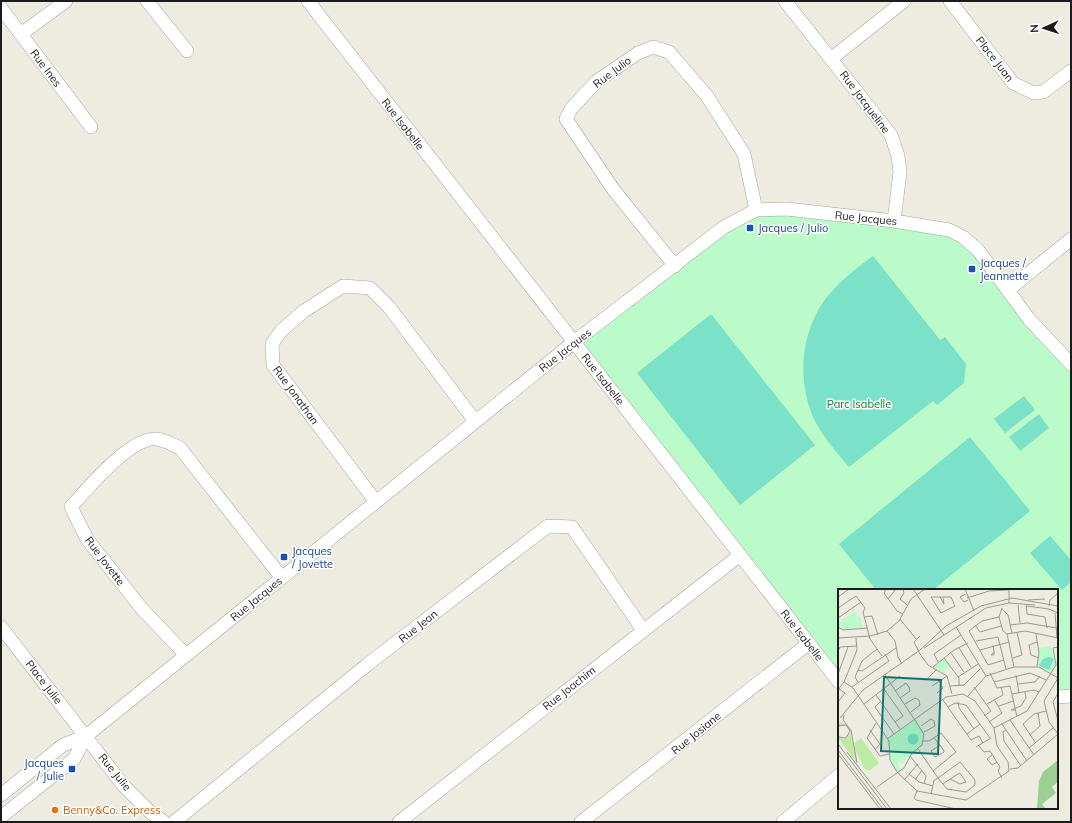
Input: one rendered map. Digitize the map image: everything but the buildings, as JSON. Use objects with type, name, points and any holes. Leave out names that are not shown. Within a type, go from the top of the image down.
[{"type":"street","points":[[19,32],[25,31],[66,1]]},
{"type":"street","points":[[147,1],[188,51]]},
{"type":"street","name":"Rue Isabelle","points":[[308,1],[838,681]]},
{"type":"street","name":"Rue Jacqueline","points":[[785,1],[832,58],[891,135],[898,156],[900,172],[894,221]]},
{"type":"street","points":[[832,58],[904,1]]},
{"type":"street","name":"Place Juan","points":[[950,1],[1012,83],[1034,93],[1043,92],[1071,71]]},
{"type":"street","name":"Rue Ines","points":[[1,8],[90,127]]},
{"type":"street","name":"Rue Julio","points":[[675,266],[613,189],[566,119],[571,109],[603,77],[638,53],[653,48],[668,52],[707,96],[744,154],[756,210]]},
{"type":"street","name":"Rue Jacques","points":[[1,795],[63,745],[86,736],[574,342],[724,227],[756,210],[787,209],[934,226],[949,230],[963,237],[978,250],[1030,319],[1071,364]]},
{"type":"street","points":[[1008,290],[1071,239]]},
{"type":"street","name":"Rue Jonathan","points":[[376,502],[273,365],[272,344],[281,331],[304,311],[342,286],[370,288],[389,306],[475,421]]},
{"type":"street","name":"Rue Jovette","points":[[186,655],[142,610],[128,592],[87,538],[71,507],[96,478],[119,458],[142,443],[156,439],[180,448],[282,578]]},
{"type":"street","name":"Rue Jean","points":[[174,822],[368,664],[548,526],[572,527],[643,630]]},
{"type":"street","name":"Rue Joachim","points":[[399,822],[740,555]]},
{"type":"street","name":"Place Julie","points":[[1,628],[86,736]]},
{"type":"street","name":"Rue Josiane","points":[[581,822],[809,643]]},
{"type":"street","points":[[1058,697],[1071,696]]},
{"type":"street","name":"Rue Jacques","points":[[1,817],[74,759],[86,736]]},
{"type":"street","name":"Rue Julie","points":[[86,736],[123,785],[150,812],[164,822]]},
{"type":"street","points":[[783,822],[838,776]]},
{"type":"green space","name":"Parc Isabelle","points":[[787,209],[963,237],[1071,364],[1071,693],[1058,694],[1058,589],[838,589],[838,681],[574,342],[756,210]]},
{"type":"green space","points":[[873,256],[940,340],[945,337],[966,364],[964,383],[937,405],[933,401],[849,467],[827,440],[816,423],[810,409],[804,377],[805,345],[816,315],[824,301],[835,288]]},
{"type":"green space","points":[[711,314],[815,445],[740,505],[637,373]]},
{"type":"green space","points":[[1024,396],[1035,410],[1005,433],[994,419]]},
{"type":"green space","points":[[1039,414],[1049,428],[1020,451],[1009,437]]},
{"type":"green space","points":[[970,437],[1030,511],[934,589],[875,589],[839,544]]},
{"type":"green space","points":[[1050,536],[1071,560],[1071,582],[1062,590],[1030,553]]},
{"type":"place","name":"Jacques / Julio","points":[[750,228]]},
{"type":"place","name":"Jacques / Jeannette","points":[[972,269]]},
{"type":"place","name":"Jacques / Jovette","points":[[284,557]]},
{"type":"place","name":"Jacques / Julie","points":[[72,769]]},
{"type":"place","name":"Benny&Co. Express","points":[[55,810]]}]
